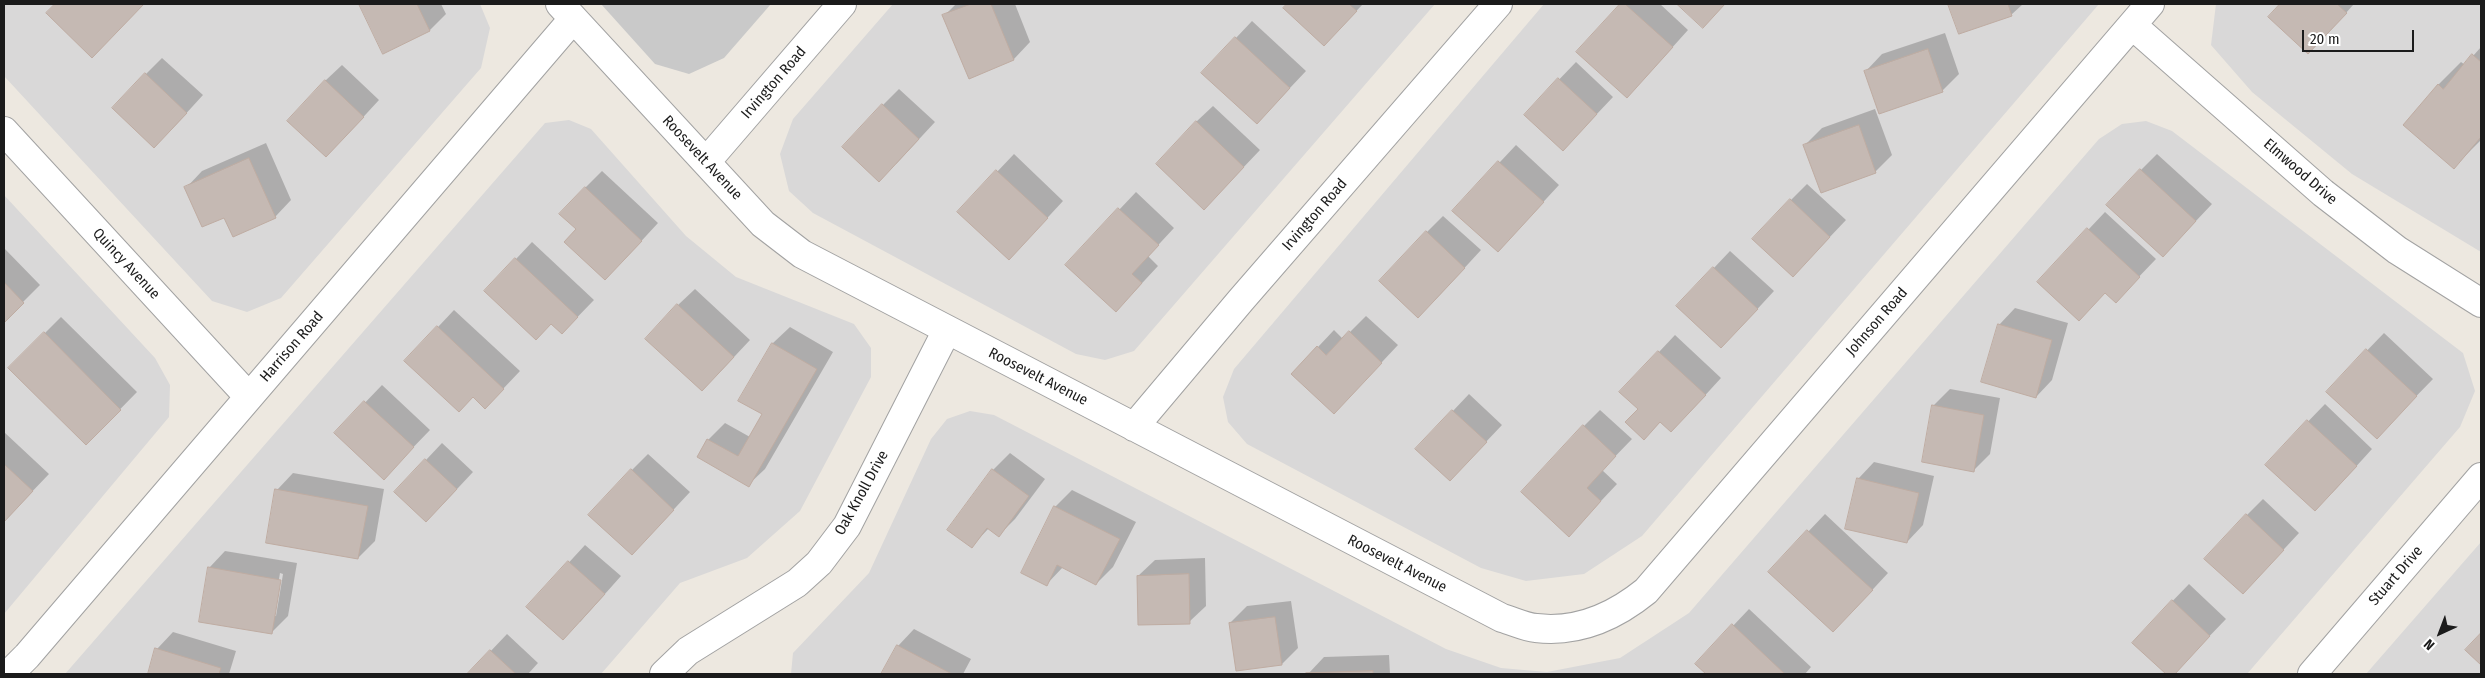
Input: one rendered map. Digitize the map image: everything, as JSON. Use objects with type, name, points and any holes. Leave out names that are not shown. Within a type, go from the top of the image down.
[{"type":"street","name":"Irvington Road","points":[[706,162],[842,4]]},
{"type":"street","name":"Irvington Road","points":[[1134,428],[1241,300],[1498,4]]},
{"type":"street","name":"Johnson Road","points":[[1592,624],[1625,608],[1646,591],[2150,4]]},
{"type":"street","name":"Roosevelt Avenue","points":[[566,11],[763,224],[802,254],[1502,618],[1534,628],[1568,629],[1592,624]]},
{"type":"street","name":"Harrison Road","points":[[9,674],[27,656],[249,397],[566,11]]},
{"type":"street","name":"Elmwood Drive","points":[[2132,24],[2323,193],[2397,250],[2481,302]]},
{"type":"street","name":"Quincy Avenue","points":[[4,131],[249,397]]},
{"type":"street","name":"Oak Knoll Drive","points":[[664,674],[688,650],[797,584],[819,563],[847,526],[947,330]]},
{"type":"street","name":"Stuart Drive","points":[[2312,674],[2481,477]]},
{"type":"shaded area","points":[[4,4],[480,4],[490,28],[481,68],[281,298],[247,312],[212,301],[4,76]]},
{"type":"shaded area","points":[[601,4],[771,4],[724,58],[689,74],[655,64]]},
{"type":"shaded area","points":[[893,4],[1435,4],[1134,351],[1105,360],[1076,354],[813,213],[789,191],[780,154],[793,119]]},
{"type":"shaded area","points":[[1544,4],[2099,4],[1642,536],[1584,574],[1526,581],[1481,568],[1247,444],[1228,422],[1223,397],[1234,369]]},
{"type":"shaded area","points":[[2216,4],[2481,4],[2481,252],[2352,174],[2252,92],[2211,45]]},
{"type":"shaded area","points":[[569,120],[591,129],[686,236],[736,277],[854,324],[871,348],[871,377],[800,511],[747,558],[680,583],[601,674],[65,674],[545,123]]},
{"type":"shaded area","points":[[2146,121],[2172,131],[2463,353],[2475,391],[2460,427],[2247,674],[791,674],[793,653],[869,573],[931,439],[947,419],[970,411],[994,415],[1446,649],[1501,668],[1547,672],[1620,658],[1689,613],[2099,139],[2122,124]]},
{"type":"shaded area","points":[[4,195],[155,358],[170,385],[169,417],[4,614]]},
{"type":"shaded area","points":[[2481,542],[2481,674],[2366,674]]},
{"type":"building","points":[[55,4],[144,4],[92,58],[46,13]]},
{"type":"building","points":[[359,4],[417,4],[430,31],[383,54]]},
{"type":"building","points":[[971,4],[991,4],[1014,60],[969,79],[942,15]]},
{"type":"building","points":[[1287,4],[1349,4],[1357,11],[1324,46],[1283,8]]},
{"type":"building","points":[[1620,4],[1625,4],[1673,47],[1627,98],[1576,52]]},
{"type":"building","points":[[1677,4],[1725,4],[1703,28]]},
{"type":"building","points":[[1948,4],[2008,4],[2012,16],[1959,34]]},
{"type":"building","points":[[2280,4],[2337,4],[2347,13],[2308,54],[2268,17]]},
{"type":"building","points":[[1235,37],[1290,88],[1257,124],[1201,73]]},
{"type":"building","points":[[1928,49],[1943,92],[1879,114],[1864,71]]},
{"type":"building","points":[[2472,54],[2481,62],[2481,137],[2454,169],[2403,125],[2438,84],[2443,89]]},
{"type":"building","points":[[145,73],[187,113],[154,148],[112,108]]},
{"type":"building","points":[[1558,78],[1597,114],[1563,151],[1524,115]]},
{"type":"building","points":[[325,80],[364,117],[326,157],[287,121]]},
{"type":"building","points":[[882,104],[919,139],[879,182],[842,147]]},
{"type":"building","points":[[1196,121],[1244,167],[1204,210],[1156,164]]},
{"type":"building","points":[[1859,125],[1876,173],[1821,193],[1803,145]]},
{"type":"building","points":[[249,158],[276,218],[233,237],[224,218],[202,227],[184,187]]},
{"type":"building","points":[[1498,161],[1544,202],[1498,252],[1452,211]]},
{"type":"building","points":[[2140,169],[2196,221],[2163,257],[2106,205]]},
{"type":"building","points":[[996,170],[1048,218],[1009,260],[957,212]]},
{"type":"building","points":[[585,187],[642,241],[605,280],[564,242],[576,229],[559,214]]},
{"type":"building","points":[[1790,199],[1830,237],[1793,277],[1752,239]]},
{"type":"building","points":[[1118,208],[1159,245],[1132,274],[1142,283],[1116,312],[1065,265]]},
{"type":"building","points":[[2087,228],[2140,277],[2116,303],[2105,293],[2079,321],[2037,282]]},
{"type":"building","points":[[1426,231],[1465,268],[1418,318],[1379,281]]},
{"type":"building","points":[[515,258],[578,317],[562,334],[551,324],[536,340],[484,291]]},
{"type":"building","points":[[1713,267],[1758,309],[1721,348],[1676,306]]},
{"type":"building","points":[[4,282],[24,303],[4,323]]},
{"type":"building","points":[[677,304],[734,357],[702,391],[645,339]]},
{"type":"building","points":[[1998,324],[2052,340],[2036,398],[1981,382]]},
{"type":"building","points":[[437,326],[504,389],[485,409],[473,397],[459,412],[404,361]]},
{"type":"building","points":[[1349,331],[1382,363],[1334,414],[1291,374],[1317,346],[1326,355]]},
{"type":"building","points":[[44,332],[121,410],[86,445],[8,368]]},
{"type":"building","points":[[772,343],[817,369],[749,487],[697,457],[707,439],[738,456],[762,414],[738,401]]},
{"type":"building","points":[[2366,349],[2417,396],[2377,439],[2326,392]]},
{"type":"building","points":[[1658,351],[1706,395],[1671,432],[1660,422],[1644,440],[1625,422],[1638,409],[1619,392]]},
{"type":"building","points":[[364,401],[414,447],[384,480],[334,433]]},
{"type":"building","points":[[1932,405],[1984,415],[1974,472],[1922,462]]},
{"type":"building","points":[[1452,410],[1487,442],[1450,481],[1415,449]]},
{"type":"building","points":[[2307,420],[2357,466],[2315,511],[2265,465]]},
{"type":"building","points":[[1583,425],[1616,456],[1587,488],[1601,501],[1569,537],[1521,492]]},
{"type":"building","points":[[425,459],[457,489],[426,522],[394,492]]},
{"type":"building","points":[[4,464],[33,491],[4,522]]},
{"type":"building","points":[[631,469],[674,510],[632,555],[588,515]]},
{"type":"building","points":[[992,469],[1029,496],[999,537],[987,528],[972,548],[947,530]]},
{"type":"building","points":[[1857,478],[1919,493],[1907,543],[1845,529]]},
{"type":"building","points":[[275,489],[368,506],[358,559],[266,543]]},
{"type":"building","points":[[1054,506],[1120,539],[1096,585],[1057,565],[1047,586],[1021,573]]},
{"type":"building","points":[[2246,514],[2284,550],[2243,594],[2204,559]]},
{"type":"building","points":[[1807,530],[1873,590],[1833,632],[1768,572]]},
{"type":"building","points":[[568,561],[605,594],[563,640],[526,607]]},
{"type":"building","points":[[208,567],[281,580],[272,634],[199,622]]},
{"type":"building","points":[[1189,574],[1190,624],[1138,625],[1137,576]]},
{"type":"building","points":[[2172,600],[2210,636],[2175,674],[2166,674],[2132,643]]},
{"type":"building","points":[[1275,617],[1282,665],[1236,671],[1229,623]]},
{"type":"building","points":[[1732,624],[1785,674],[1706,674],[1695,664]]},
{"type":"building","points":[[2481,633],[2481,665],[2465,650]]},
{"type":"building","points":[[897,645],[952,674],[881,674]]},
{"type":"building","points":[[155,648],[221,668],[219,674],[148,674]]},
{"type":"building","points":[[490,650],[516,674],[467,674]]},
{"type":"building","points":[[1373,671],[1373,674],[1306,673]]}]
